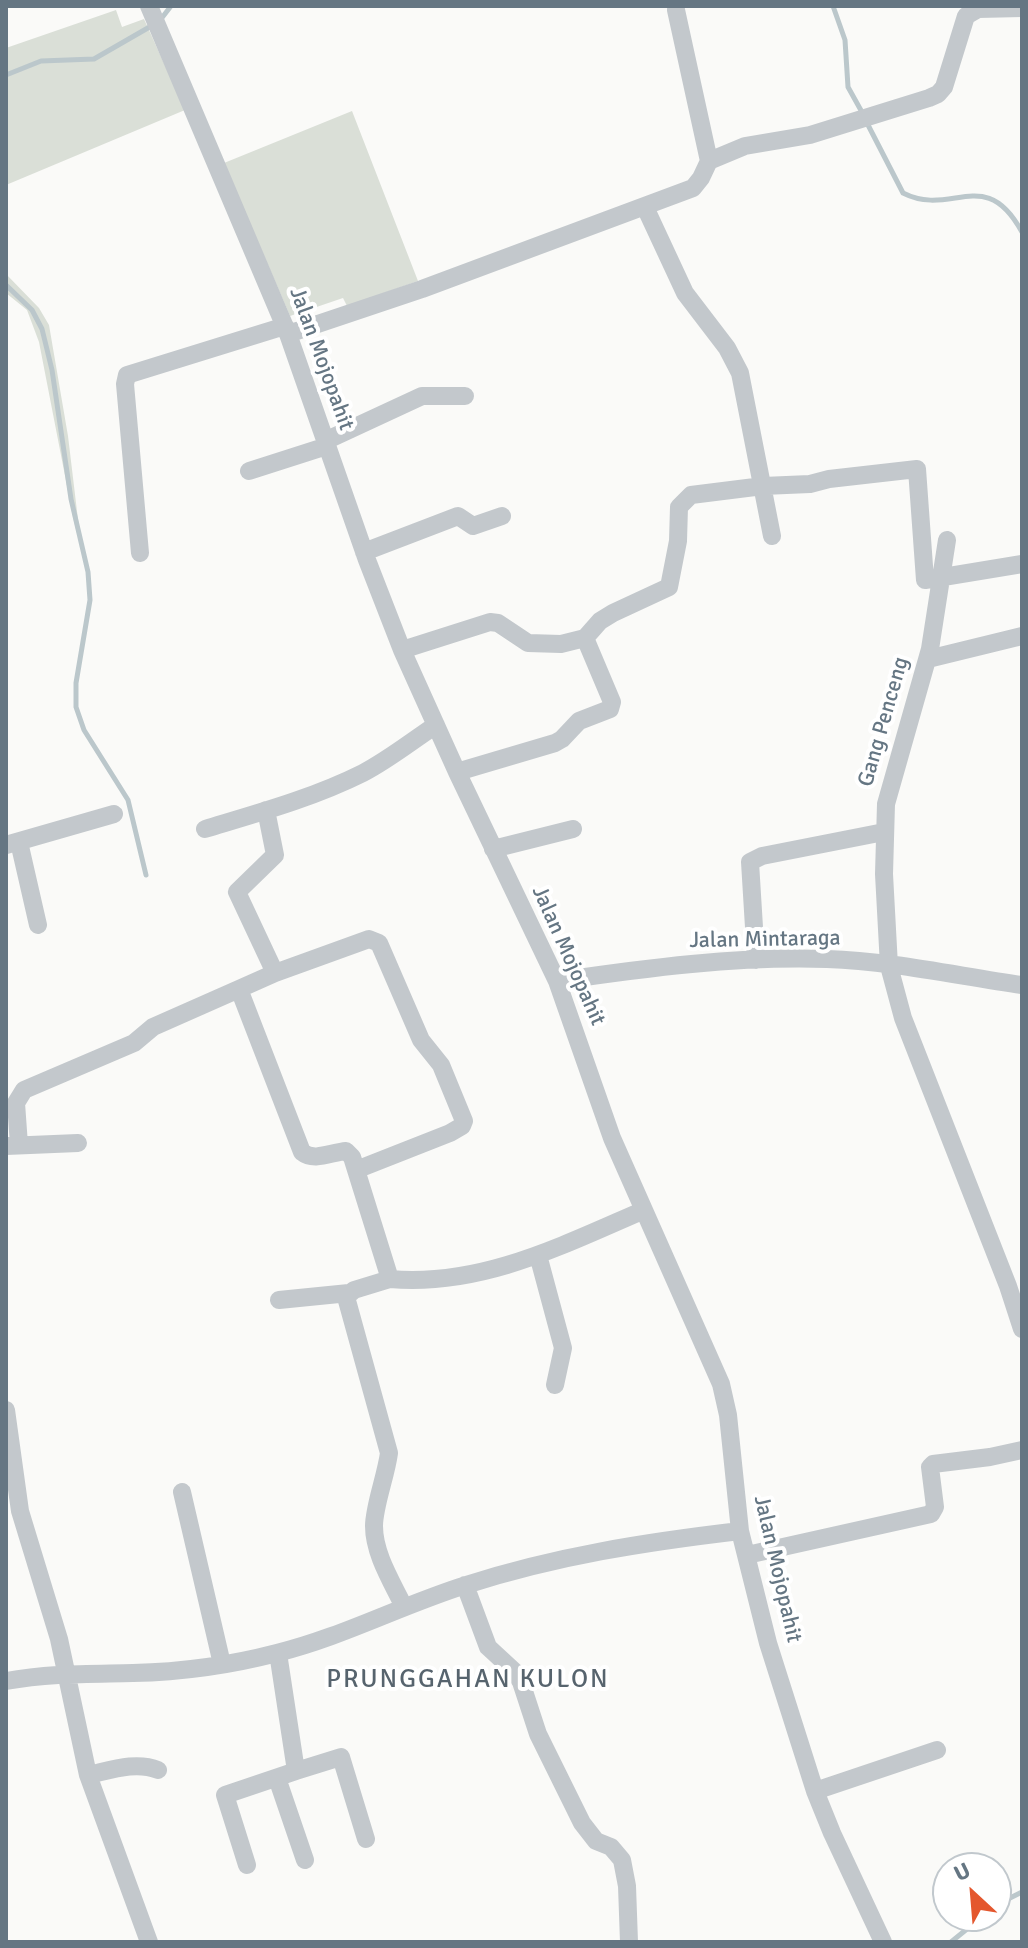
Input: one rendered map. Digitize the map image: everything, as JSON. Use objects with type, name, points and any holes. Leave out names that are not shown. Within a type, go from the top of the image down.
[{"type":"street","name":"Jalan Mojopahit","points":[[149,6],[287,330],[364,552],[402,650],[557,981],[612,1138],[721,1384],[728,1415],[740,1531],[768,1643],[815,1791],[883,1942]]},
{"type":"street","points":[[709,161],[745,146],[810,135],[938,94],[944,87],[964,11],[1022,8]]},
{"type":"street","points":[[140,553],[125,384],[127,375],[422,289],[693,188],[709,161],[676,10]]},
{"type":"street","points":[[645,207],[685,293],[727,348],[740,373],[772,536]]},
{"type":"street","points":[[249,471],[326,443],[422,396],[465,396]]},
{"type":"street","points":[[402,650],[490,622],[498,623],[528,643],[561,644],[585,638],[600,621],[613,613],[669,587],[678,541],[679,507],[691,495],[810,484],[917,469],[925,580],[1022,564]]},
{"type":"street","points":[[364,552],[458,516],[473,526],[502,516]]},
{"type":"street","name":"Gang Penceng","points":[[947,540],[928,659],[891,778],[886,804],[884,832],[889,966],[908,1032],[1015,1282],[1022,1329]]},
{"type":"street","points":[[928,659],[1022,636]]},
{"type":"street","points":[[457,772],[555,743],[579,721],[610,709],[612,702],[585,638]]},
{"type":"street","points":[[205,829],[315,794],[367,771],[436,725]]},
{"type":"street","points":[[266,810],[275,855],[237,892],[275,973]]},
{"type":"street","points":[[38,925],[13,843],[114,814]]},
{"type":"street","points":[[493,849],[573,829]]},
{"type":"street","points":[[756,960],[749,867],[753,859],[884,832]]},
{"type":"street","points":[[78,1143],[12,1145],[16,1103],[20,1093],[134,1043],[155,1026],[275,973],[375,939],[421,1040],[441,1065],[463,1117],[462,1126],[450,1133],[356,1170]]},
{"type":"street","name":"Jalan Mintaraga","points":[[557,981],[684,965],[831,959],[1022,985]]},
{"type":"street","points":[[239,989],[302,1152],[305,1156],[314,1157],[346,1151],[352,1157],[390,1279]]},
{"type":"street","points":[[279,1300],[349,1293],[390,1279],[429,1280],[470,1276],[538,1255],[642,1211]]},
{"type":"street","points":[[538,1255],[563,1348],[555,1385]]},
{"type":"street","points":[[349,1293],[347,1305],[389,1453],[386,1480],[374,1524],[375,1542],[404,1607]]},
{"type":"street","points":[[6,1410],[20,1511],[67,1673],[88,1775],[149,1942]]},
{"type":"street","points":[[747,1555],[931,1514],[935,1507],[930,1474],[933,1464],[1022,1450]]},
{"type":"street","points":[[182,1492],[222,1664]]},
{"type":"street","points":[[6,1681],[67,1673],[136,1673],[222,1664],[278,1653],[465,1585],[598,1550],[740,1531]]},
{"type":"street","points":[[465,1585],[482,1637],[518,1677],[538,1734],[582,1823],[596,1841],[611,1847],[622,1860],[627,1886],[629,1942]]},
{"type":"street","points":[[278,1653],[296,1771]]},
{"type":"street","points":[[815,1791],[937,1750]]},
{"type":"street","points":[[247,1865],[225,1795],[341,1757],[366,1839]]},
{"type":"street","points":[[88,1775],[137,1766],[158,1770]]},
{"type":"street","points":[[277,1778],[305,1860]]},
{"type":"shaded area","points":[[116,10],[122,27],[144,19],[185,110],[6,185],[6,48]]},
{"type":"shaded area","points":[[352,111],[418,281],[347,306],[343,298],[290,316],[224,163]]},
{"type":"shaded area","points":[[6,274],[39,308],[49,325],[68,436],[82,553],[39,342],[27,310],[6,293]]},
{"type":"waterway","points":[[161,19],[171,6]]},
{"type":"waterway","points":[[833,6],[845,40],[848,87],[863,114]]},
{"type":"waterway","points":[[6,75],[41,61],[94,59],[153,25]]},
{"type":"waterway","points":[[867,123],[903,193],[937,200],[981,196],[995,201],[1008,212],[1022,232]]},
{"type":"waterway","points":[[6,285],[32,310],[42,329],[52,370],[71,499],[88,572],[90,600],[76,683],[76,707],[84,730],[128,800],[146,875]]},
{"type":"waterway","points":[[1012,1897],[1022,1892]]},
{"type":"waterway","points":[[951,1942],[963,1932]]},
{"type":"district","name":"PRUNGGAHAN KULON","points":[[468,1680]]}]
